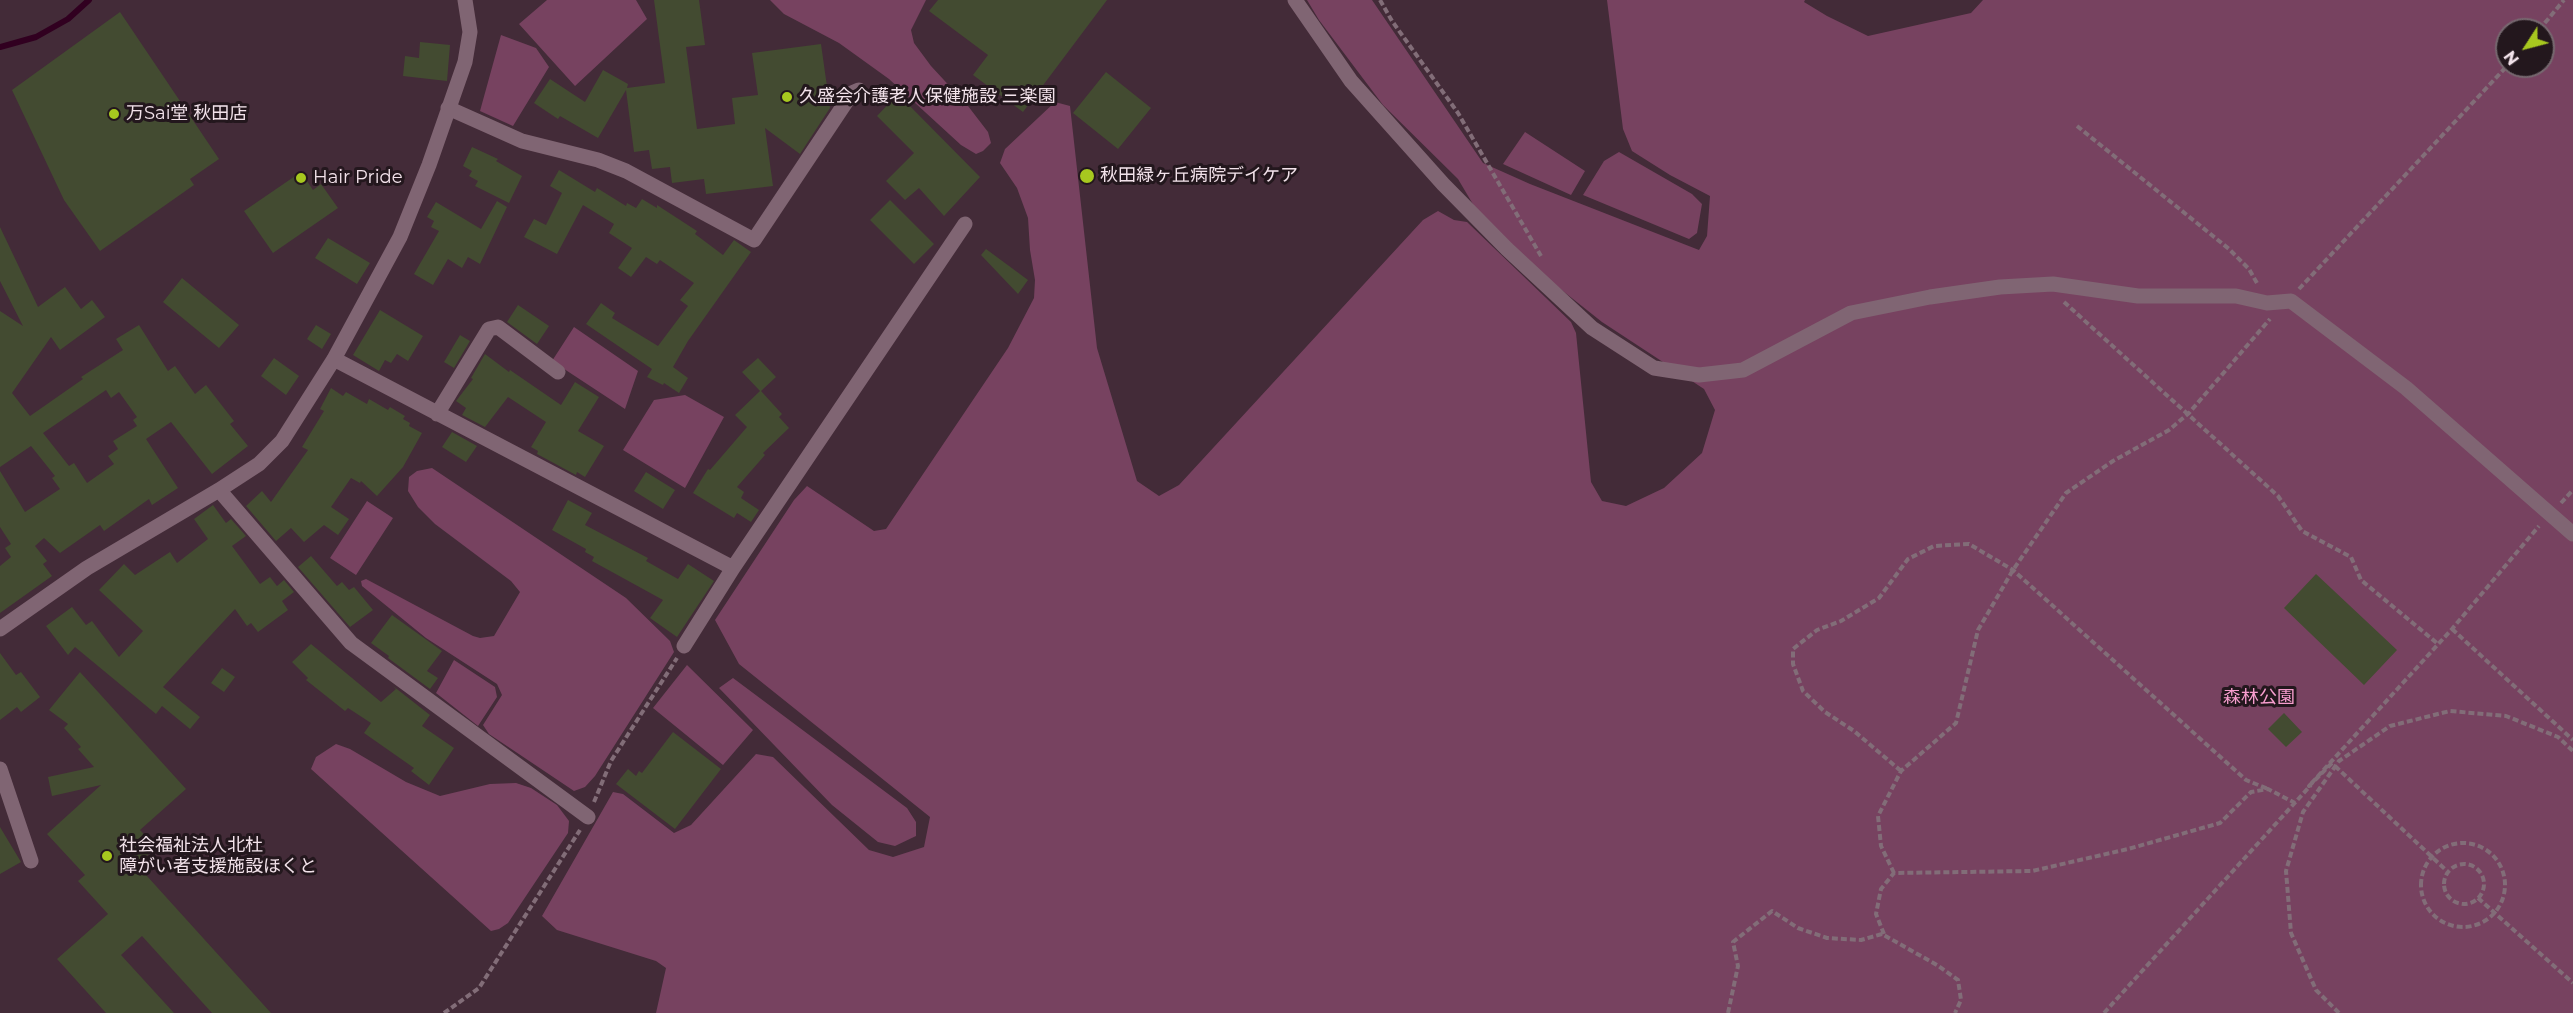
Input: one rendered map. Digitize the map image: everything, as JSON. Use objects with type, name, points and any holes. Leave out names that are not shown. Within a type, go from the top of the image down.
[{"type":"street","points":[[0,629],[87,568],[259,464],[282,441],[334,359],[400,237],[429,165],[465,63],[470,32],[465,0]]},
{"type":"street","points":[[1295,0],[1351,81],[1443,184],[1507,249],[1592,328],[1654,368],[1699,375],[1743,370],[1851,313],[1942,295],[2000,287],[2053,284],[2138,296],[2236,296],[2267,303],[2288,301],[2406,388],[2573,534]]},
{"type":"street","points":[[448,108],[522,141],[598,160],[626,171],[754,240],[852,93],[859,90]]},
{"type":"street","points":[[684,646],[733,568],[965,224]]},
{"type":"street","points":[[437,414],[489,329],[498,327],[558,372]]},
{"type":"street","points":[[334,359],[733,568]]},
{"type":"street","points":[[219,490],[351,644],[588,818]]},
{"type":"street","points":[[0,769],[31,861]]},
{"type":"path","points":[[1380,0],[1392,21],[1458,113],[1542,258]]},
{"type":"path","points":[[2549,18],[2564,0]]},
{"type":"path","points":[[1894,873],[1881,846],[1878,816],[1901,771],[1956,723],[1978,630],[2013,570],[2066,493],[2113,461],[2169,430],[2189,413],[2304,281],[2376,208],[2496,78]]},
{"type":"path","points":[[2077,126],[2229,249],[2249,269],[2267,303]]},
{"type":"path","points":[[2053,284],[2060,298],[2278,496],[2302,531],[2350,557],[2361,580],[2438,644]]},
{"type":"path","points":[[2550,514],[2452,629],[2309,786],[2339,761],[2390,726],[2450,711],[2506,716],[2558,737],[2573,750]]},
{"type":"path","points":[[1901,771],[1854,730],[1825,712],[1803,691],[1793,664],[1793,649],[1817,630],[1841,621],[1879,598],[1908,560],[1934,546],[1969,544],[2013,570],[2246,780],[2295,803]]},
{"type":"path","points":[[2452,629],[2573,740]]},
{"type":"path","points":[[444,1013],[480,988],[588,818],[611,761],[684,646]]},
{"type":"path","points":[[2104,1013],[2295,803],[2334,765]]},
{"type":"path","points":[[2334,765],[2448,872]]},
{"type":"path","points":[[2334,765],[2303,812],[2286,872],[2291,933],[2316,990],[2339,1013]]},
{"type":"path","points":[[1894,873],[2032,871],[2128,849],[2220,823],[2251,792],[2268,789]]},
{"type":"path","points":[[2462,843],[2475,845],[2487,851],[2497,860],[2503,872],[2505,886],[2502,900],[2494,914],[2484,922],[2471,927],[2456,927],[2443,923],[2431,914],[2424,901],[2421,887],[2422,874],[2432,857],[2448,846],[2462,843]]},
{"type":"path","points":[[2461,864],[2468,864],[2480,871],[2484,884],[2478,898],[2468,904],[2450,899],[2444,887],[2448,872],[2461,864]]},
{"type":"path","points":[[1894,873],[1881,889],[1876,914],[1884,934],[1958,980],[1961,1000],[1955,1013]]},
{"type":"path","points":[[2478,898],[2573,983]]},
{"type":"path","points":[[1728,1013],[1738,966],[1733,942],[1772,911],[1798,928],[1827,938],[1861,940],[1884,934]]},
{"type":"green space","points":[[547,0],[636,0],[647,19],[575,86],[519,24]]},
{"type":"green space","points":[[770,0],[926,0],[911,30],[914,43],[931,66],[968,106],[988,132],[991,143],[976,154],[961,145],[889,79],[839,43],[784,14]]},
{"type":"green space","name":"森林公園","points":[[1307,0],[1372,0],[1483,163],[1530,184],[1699,250],[1707,236],[1710,196],[1632,151],[1623,129],[1607,0],[1805,0],[1804,2],[1827,16],[1868,36],[1971,13],[1983,0],[2573,0],[2573,1013],[656,1013],[666,968],[656,961],[557,930],[542,916],[613,792],[623,794],[674,833],[691,825],[756,754],[773,757],[869,850],[893,857],[924,847],[930,817],[739,664],[715,620],[794,500],[807,486],[874,531],[886,529],[1008,348],[1034,298],[1035,280],[1028,218],[1017,188],[1000,163],[1005,149],[1055,102],[1070,106],[1097,348],[1137,481],[1159,496],[1179,485],[1423,220],[1438,211],[1454,220],[1467,222],[1571,322],[1576,333],[1591,482],[1602,501],[1626,506],[1664,488],[1702,453],[1715,410],[1704,389],[1602,322],[1539,272],[1477,211],[1458,179],[1383,105],[1319,20]]},
{"type":"green space","points":[[501,35],[536,48],[549,67],[513,126],[480,111]]},
{"type":"green space","points":[[1525,132],[1585,171],[1571,195],[1503,164]]},
{"type":"green space","points":[[1619,152],[1692,194],[1702,204],[1697,233],[1689,239],[1583,195],[1604,161]]},
{"type":"green space","points":[[574,327],[638,371],[625,409],[552,361]]},
{"type":"green space","points":[[685,395],[724,417],[685,488],[623,450],[654,400]]},
{"type":"green space","points":[[432,468],[626,598],[670,641],[674,652],[595,776],[585,787],[574,791],[489,734],[483,725],[502,695],[497,684],[426,638],[362,586],[361,581],[366,579],[473,636],[480,638],[494,636],[520,592],[511,581],[435,524],[418,507],[408,491],[409,477],[417,471]]},
{"type":"green space","points":[[367,501],[393,518],[356,575],[330,558]]},
{"type":"green space","points":[[454,660],[495,687],[497,697],[478,726],[436,693]]},
{"type":"green space","points":[[687,665],[753,730],[723,765],[653,708]]},
{"type":"green space","points":[[733,678],[907,808],[916,822],[916,836],[895,846],[878,842],[832,805],[719,688]]},
{"type":"green space","points":[[336,744],[350,749],[406,782],[440,796],[490,784],[516,783],[531,788],[557,805],[569,821],[568,833],[508,923],[491,931],[311,769],[316,757]]},
{"type":"building","name":"久盛会介護老人保健施設 三楽園","points":[[654,0],[699,0],[705,45],[686,47],[697,129],[735,124],[732,98],[758,95],[752,53],[821,44],[830,108],[800,154],[765,128],[773,186],[706,194],[704,179],[672,183],[670,167],[652,169],[649,150],[634,152],[626,90],[598,138],[560,116],[558,119],[534,103],[550,79],[585,102],[603,70],[628,84],[627,88],[665,83]]},
{"type":"building","points":[[938,0],[1107,0],[1023,112],[973,75],[988,55],[929,11]]},
{"type":"building","points":[[120,12],[219,159],[190,179],[194,185],[100,251],[64,200],[12,90]]},
{"type":"building","points":[[420,42],[450,45],[447,81],[403,76],[405,56],[419,58]]},
{"type":"building","points":[[1106,72],[1151,108],[1118,149],[1073,113]]},
{"type":"building","points":[[898,94],[980,177],[944,216],[919,188],[905,200],[886,181],[914,153],[877,116]]},
{"type":"building","points":[[472,147],[498,159],[496,161],[522,176],[509,203],[475,186],[478,181],[469,176],[472,171],[463,166]]},
{"type":"building","points":[[559,170],[595,192],[597,188],[626,206],[627,203],[636,208],[642,199],[657,208],[657,205],[697,231],[695,234],[723,255],[734,240],[751,252],[688,341],[673,367],[688,378],[679,393],[664,383],[663,385],[647,377],[652,369],[586,324],[601,303],[615,313],[612,318],[658,346],[688,306],[680,300],[694,283],[660,260],[657,264],[646,257],[631,277],[618,268],[632,248],[609,233],[614,224],[583,205],[557,254],[524,237],[534,219],[546,225],[562,193],[550,186]]},
{"type":"building","points":[[301,172],[313,190],[321,184],[338,208],[273,253],[244,211]]},
{"type":"building","points":[[890,200],[934,244],[914,264],[870,220]]},
{"type":"building","points":[[497,201],[507,207],[480,264],[468,257],[462,268],[448,259],[433,285],[414,274],[439,231],[431,227],[434,221],[427,217],[436,202],[481,229]]},
{"type":"building","points":[[0,227],[38,307],[65,287],[81,309],[92,300],[105,317],[60,350],[51,337],[12,393],[30,416],[83,379],[81,377],[123,350],[116,339],[139,325],[168,371],[175,366],[195,394],[206,385],[234,421],[230,424],[248,446],[212,474],[171,422],[146,439],[178,488],[152,505],[149,499],[104,531],[100,525],[60,553],[44,538],[35,546],[47,561],[43,564],[52,576],[0,613],[0,566],[11,557],[5,548],[11,544],[0,527],[0,471],[25,512],[60,489],[52,478],[55,476],[31,446],[0,467],[0,311],[23,326],[0,281]],"holes":[[[106,390],[111,398],[119,392],[137,417],[133,420],[137,426],[113,441],[118,449],[108,456],[114,464],[87,483],[74,463],[69,466],[43,433]]]},
{"type":"building","points":[[328,238],[370,263],[357,284],[315,258]]},
{"type":"building","points":[[986,249],[1028,280],[1018,294],[981,255]]},
{"type":"building","points":[[182,278],[239,325],[219,348],[163,302]]},
{"type":"building","points":[[518,305],[549,326],[537,344],[507,322]]},
{"type":"building","points":[[380,310],[423,336],[408,361],[397,354],[391,363],[385,360],[379,371],[353,355]]},
{"type":"building","points":[[316,325],[331,334],[322,349],[307,339]]},
{"type":"building","points":[[460,335],[470,341],[454,368],[444,362]]},
{"type":"building","points":[[485,354],[561,405],[575,382],[599,397],[578,431],[604,446],[585,477],[577,472],[576,475],[537,454],[538,451],[531,447],[546,422],[508,397],[485,427],[462,415],[466,408],[456,401],[473,379],[471,378]]},
{"type":"building","points":[[274,358],[299,376],[286,395],[261,376]]},
{"type":"building","points":[[758,358],[776,377],[761,391],[782,414],[779,417],[789,428],[763,453],[765,455],[737,487],[744,492],[741,498],[759,510],[751,522],[737,513],[734,518],[693,493],[708,469],[710,470],[747,427],[735,415],[760,391],[742,372]]},
{"type":"building","points":[[331,388],[343,396],[346,392],[367,404],[369,399],[388,410],[390,407],[405,416],[403,419],[410,423],[409,426],[422,433],[403,467],[377,496],[361,481],[360,483],[351,478],[331,507],[349,519],[338,535],[324,525],[304,542],[291,528],[276,541],[246,506],[262,491],[271,502],[308,450],[302,447],[324,411],[320,409]]},
{"type":"building","points":[[452,432],[477,446],[466,462],[442,447]]},
{"type":"building","points":[[646,472],[675,490],[663,509],[634,491]]},
{"type":"building","points":[[568,500],[592,513],[585,525],[648,558],[646,561],[678,579],[688,564],[714,581],[677,637],[650,618],[663,600],[592,561],[594,557],[585,552],[586,549],[552,530]]},
{"type":"building","points":[[213,505],[226,523],[231,519],[246,536],[232,546],[260,584],[270,577],[277,586],[284,580],[294,592],[282,601],[288,610],[258,632],[251,623],[247,626],[235,609],[163,687],[200,717],[190,729],[162,706],[156,714],[75,647],[68,655],[46,626],[72,607],[86,625],[92,621],[119,657],[143,631],[99,590],[124,564],[135,575],[170,552],[177,563],[208,539],[194,519]]},
{"type":"building","points":[[311,556],[337,586],[342,582],[349,590],[354,587],[373,610],[350,627],[298,567]]},
{"type":"building","points":[[2316,574],[2397,650],[2364,685],[2284,608]]},
{"type":"building","points":[[392,615],[442,651],[427,671],[438,678],[430,689],[371,643]]},
{"type":"building","points":[[311,644],[381,702],[396,689],[393,686],[430,715],[422,726],[454,748],[429,785],[411,771],[414,768],[364,733],[371,723],[348,708],[345,711],[306,680],[308,678],[292,662]]},
{"type":"building","points":[[0,653],[16,675],[21,672],[40,697],[21,712],[17,707],[0,720]]},
{"type":"building","points":[[222,668],[235,677],[224,692],[211,683]]},
{"type":"building","name":"社会福祉法人北杜 障がい者支援施設ほくと","points":[[80,672],[186,789],[140,830],[156,847],[137,865],[271,1013],[212,1013],[142,936],[121,955],[174,1013],[106,1013],[57,959],[108,914],[78,881],[85,875],[47,834],[101,785],[52,796],[48,777],[94,767],[78,749],[81,747],[64,728],[68,724],[49,710]]},
{"type":"building","points":[[2284,713],[2302,732],[2286,747],[2268,729]]},
{"type":"building","points":[[673,732],[721,769],[675,829],[616,784],[628,769],[636,776],[639,771],[642,773]]},
{"type":"building","points":[[0,827],[21,862],[0,874]]},
{"type":"waterway","points":[[0,47],[36,37],[68,19],[89,0]]},
{"type":"place","name":"久盛会介護老人保健施設 三楽園","points":[[787,97]]},
{"type":"place","name":"万Sai堂 秋田店","points":[[114,114]]},
{"type":"place","name":"秋田緑ヶ丘病院デイケア","points":[[1087,176]]},
{"type":"place","name":"Hair Pride","points":[[301,178]]},
{"type":"place","name":"社会福祉法人北杜 障がい者支援施設ほくと","points":[[107,856]]}]
